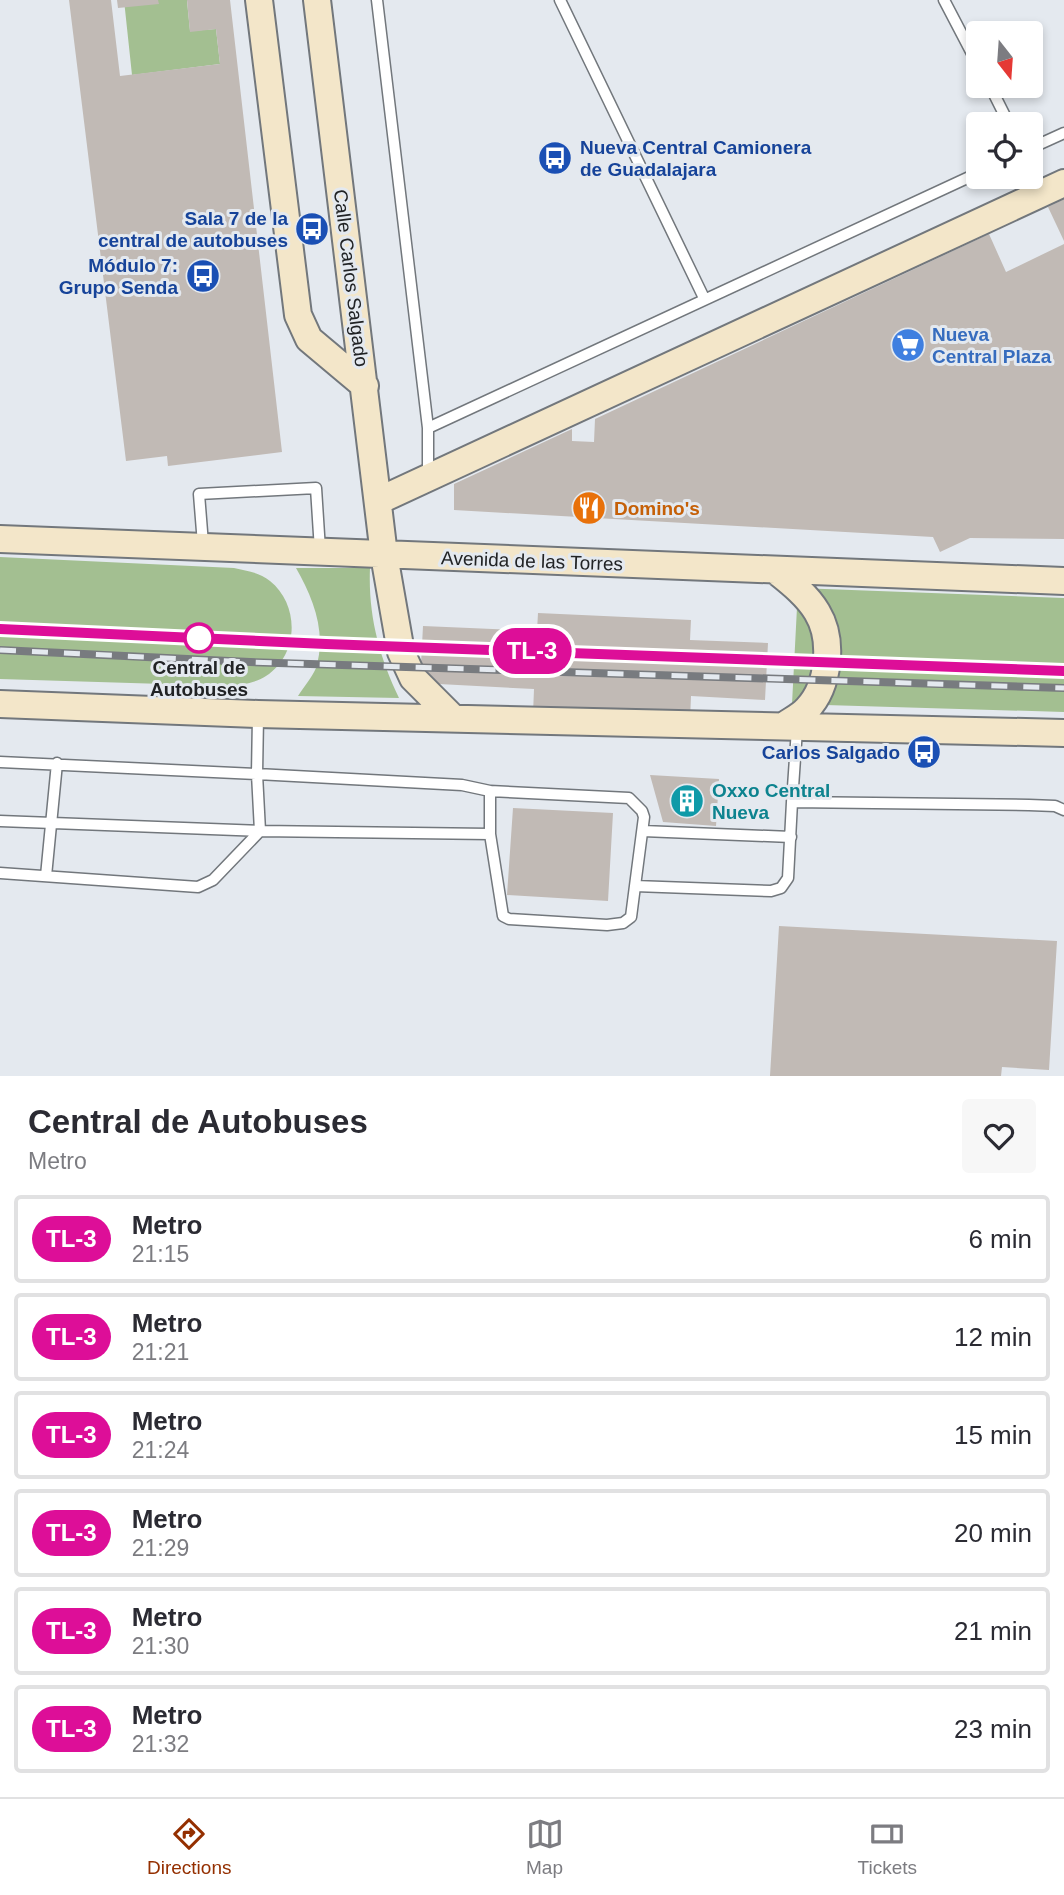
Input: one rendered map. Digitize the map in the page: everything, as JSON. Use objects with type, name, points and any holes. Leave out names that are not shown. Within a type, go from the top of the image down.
[{"type":"street","points":[[259,0],[298,315],[309,339],[365,386]]},
{"type":"street","name":"Calle Carlos Salgado","points":[[317,0],[384,555],[401,652],[413,678],[452,717]]},
{"type":"street","points":[[378,501],[1064,183]]},
{"type":"street","name":"Avenida de las Torres","points":[[0,539],[1064,581]]},
{"type":"street","points":[[775,570],[810,602],[818,613],[826,637],[827,666],[819,690],[805,712],[791,726]]},
{"type":"street","points":[[0,704],[258,714],[1064,733]]},
{"type":"lane","points":[[377,0],[428,428],[428,478]]},
{"type":"lane","points":[[560,0],[704,298]]},
{"type":"lane","points":[[944,0],[966,42]]},
{"type":"lane","points":[[1043,143],[1064,133]]},
{"type":"lane","points":[[428,428],[966,178]]},
{"type":"lane","points":[[204,548],[199,494],[316,488],[320,553]]},
{"type":"lane","points":[[0,873],[204,886],[260,831],[258,714]]},
{"type":"lane","points":[[635,886],[777,890],[788,878],[792,802],[791,726]]},
{"type":"lane","points":[[0,762],[462,785],[490,791],[629,798],[642,811],[643,831],[631,917],[623,923],[607,925],[506,918],[500,908],[490,834],[490,791]]},
{"type":"lane","points":[[46,876],[57,763]]},
{"type":"lane","points":[[792,802],[1038,805],[1064,810]]},
{"type":"lane","points":[[0,821],[260,831],[490,834]]},
{"type":"lane","points":[[643,831],[790,837]]},
{"type":"green space","points":[[124,0],[189,0],[190,31],[216,29],[220,64],[132,75]]},
{"type":"green space","points":[[0,557],[234,568],[253,572],[270,581],[287,603],[291,616],[290,643],[277,667],[266,676],[239,685],[0,679]]},
{"type":"green space","points":[[296,568],[370,568],[376,635],[399,698],[298,696],[316,668],[320,641],[313,603]]},
{"type":"green space","points":[[798,588],[1064,598],[1064,712],[792,704]]},
{"type":"building","name":"Módulo 7: Grupo Senda","points":[[69,0],[111,0],[120,76],[220,64],[216,29],[190,32],[187,0],[230,0],[282,452],[168,466],[167,456],[126,461]]},
{"type":"building","points":[[117,0],[158,0],[159,4],[118,8]]},
{"type":"building","points":[[1064,199],[1064,241],[1048,207]]},
{"type":"building","name":"Nueva Central Plaza","points":[[989,234],[1006,272],[1064,244],[1064,539],[970,538],[940,552],[933,537],[454,510],[454,484],[572,429],[572,441],[594,442],[595,419]]},
{"type":"building","points":[[538,613],[691,620],[690,640],[768,643],[765,700],[691,696],[690,721],[533,714],[534,689],[420,683],[423,626],[537,631]]},
{"type":"building","name":"Oxxo Central Nueva","points":[[650,775],[719,779],[716,826],[663,822]]},
{"type":"building","points":[[513,808],[613,813],[608,901],[507,895]]},
{"type":"building","points":[[779,926],[1057,941],[1049,1070],[1002,1067],[1001,1076],[770,1076]]},
{"type":"railway","points":[[0,629],[326,644],[1064,671]]},
{"type":"railway","points":[[0,650],[250,662],[1064,688]]},
{"type":"metro line","name":"TL-3","points":[[0,629],[326,644],[1064,671]]},
{"type":"place","name":"Nueva Central Camionera de Guadalajara","points":[[555,158]]},
{"type":"place","name":"Sala 7 de la central de autobuses","points":[[312,229]]},
{"type":"place","name":"Módulo 7: Grupo Senda","points":[[203,276]]},
{"type":"place","name":"Nueva Central Plaza","points":[[908,345]]},
{"type":"place","name":"Domino's","points":[[589,508]]},
{"type":"place","name":"Central de Autobuses","points":[[199,638]]},
{"type":"place","name":"Carlos Salgado","points":[[924,752]]},
{"type":"place","name":"Oxxo Central Nueva","points":[[687,801]]}]
